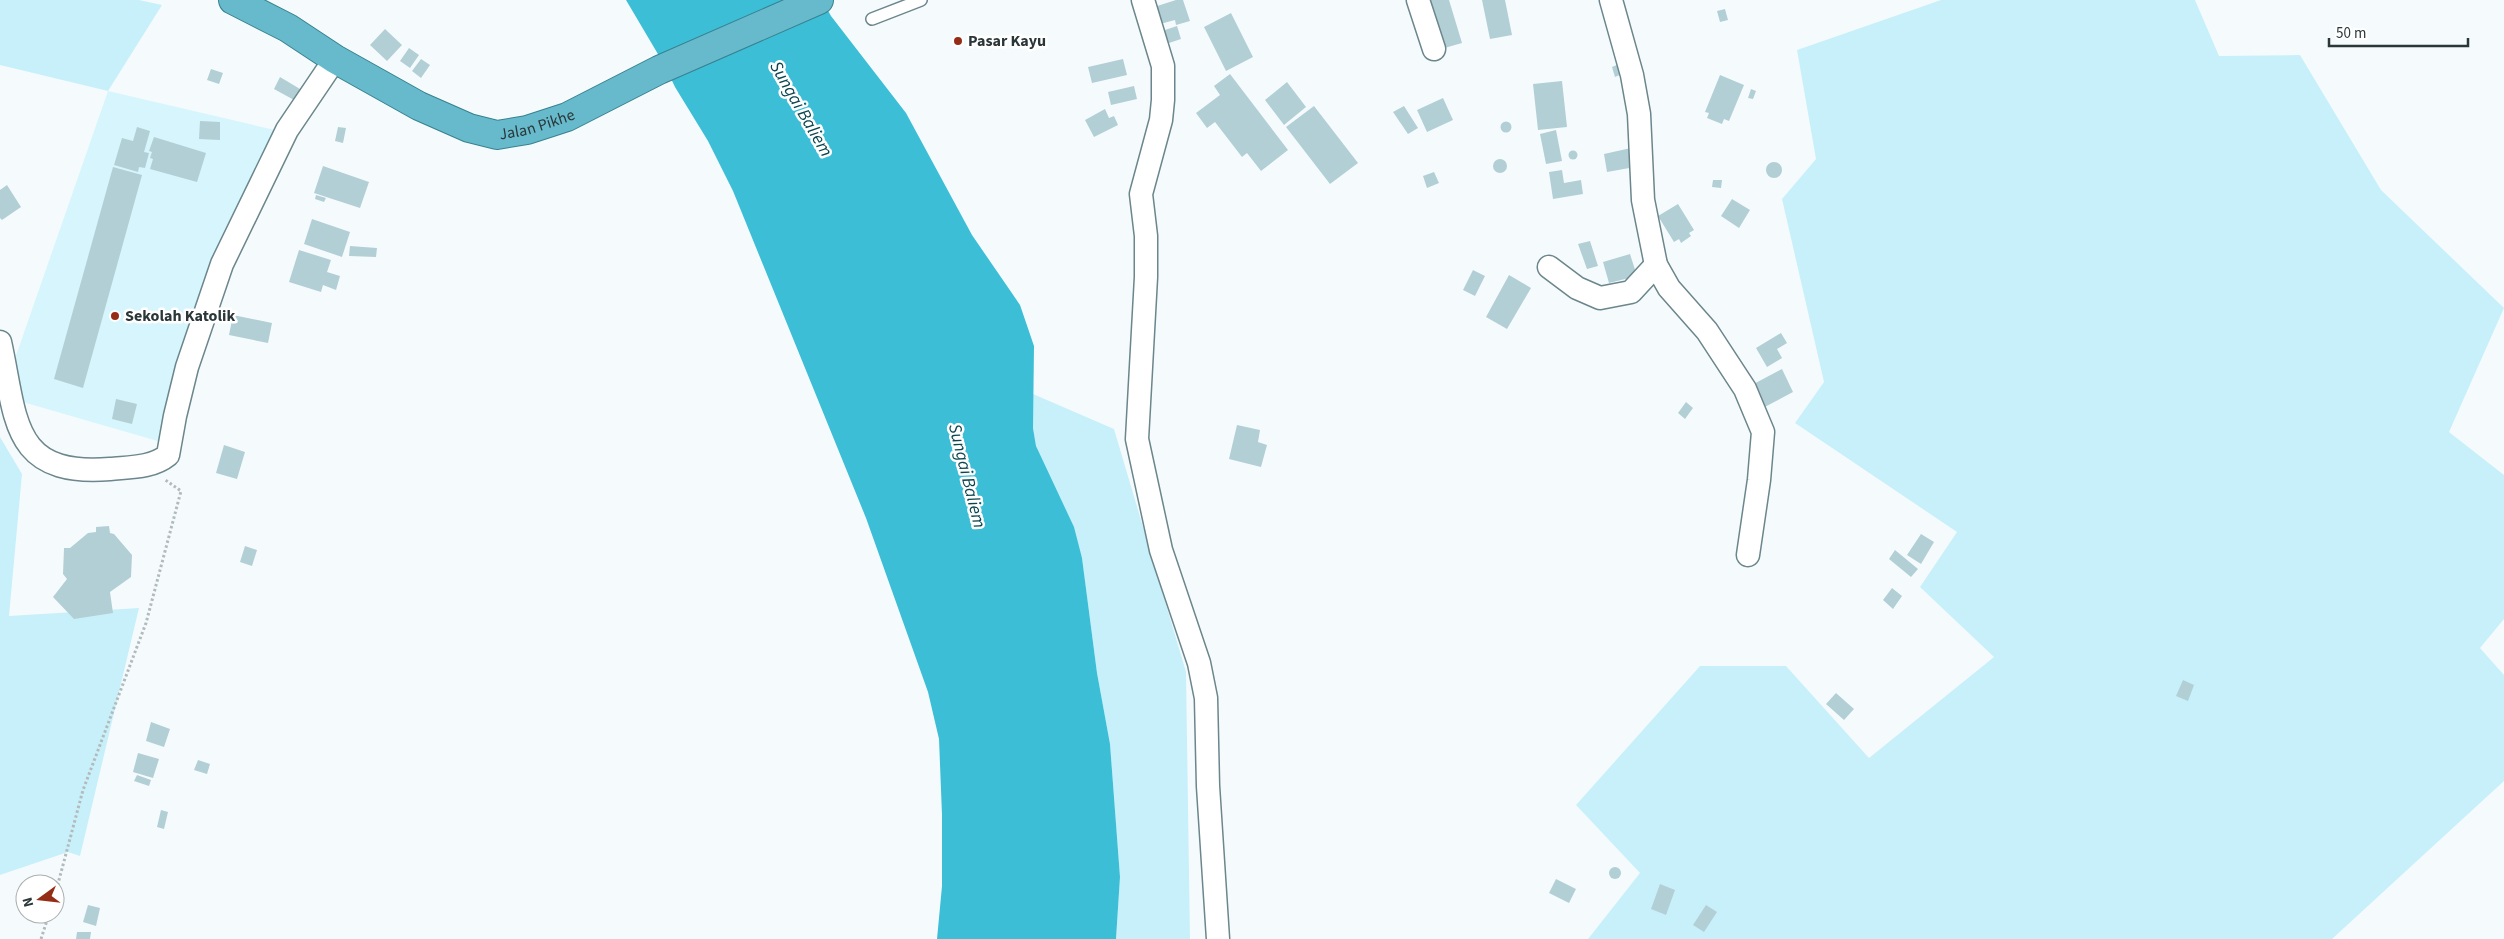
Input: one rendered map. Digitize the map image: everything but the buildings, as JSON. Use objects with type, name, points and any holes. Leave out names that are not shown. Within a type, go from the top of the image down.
[{"type":"highway","name":"Jalan Pikhe","points":[[233,0],[288,28],[335,59],[419,106],[469,128],[497,134],[527,130],[559,120],[659,70],[820,0]]},
{"type":"street","points":[[1143,0],[1163,66],[1163,100],[1161,120],[1141,194],[1146,236],[1146,277],[1137,439],[1161,550],[1199,662],[1206,698],[1208,786],[1218,939]]},
{"type":"street","points":[[1418,0],[1434,49]]},
{"type":"street","points":[[1611,0],[1632,75],[1638,114],[1643,200],[1656,265],[1669,288],[1707,331],[1745,389],[1763,432],[1759,480],[1748,555]]},
{"type":"street","points":[[0,342],[17,423],[28,448],[44,460],[61,467],[94,470],[145,466],[161,461],[168,455],[187,367],[222,264],[287,130],[335,59]]},
{"type":"street","points":[[1549,267],[1577,288],[1600,298],[1631,292],[1656,265]]},
{"type":"lane","points":[[872,19],[922,0]]},
{"type":"path","points":[[61,874],[83,790],[146,622],[181,491],[145,466]]},
{"type":"path","points":[[41,939],[46,924]]},
{"type":"shaded area","points":[[0,0],[139,0],[162,5],[108,91],[0,65]]},
{"type":"shaded area","points":[[1941,0],[2195,0],[2219,56],[2300,55],[2381,190],[2504,308],[2449,432],[2504,475],[2504,619],[2480,648],[2504,675],[2504,781],[2332,939],[1588,939],[1640,873],[1576,805],[1700,666],[1786,666],[1869,758],[1994,657],[1920,587],[1957,532],[1795,423],[1824,382],[1782,199],[1816,159],[1797,50]]},
{"type":"shaded area","name":"Sekolah Katolik","points":[[108,91],[279,131],[168,444],[2,396]]},
{"type":"shaded area","points":[[1033,394],[1114,429],[1186,672],[1190,939],[1116,939],[1120,877],[1110,744],[1097,673],[1082,558],[1036,446],[1033,428]]},
{"type":"shaded area","points":[[0,437],[22,474],[9,616],[139,608],[80,856],[68,852],[0,875]]},
{"type":"water","name":"Sungai Baliem","points":[[626,0],[822,0],[831,16],[906,113],[972,235],[1020,305],[1034,346],[1033,428],[1036,446],[1074,527],[1082,558],[1097,673],[1110,744],[1120,877],[1116,939],[937,939],[942,886],[942,815],[939,739],[928,692],[866,518],[733,191],[708,141]]},
{"type":"place","name":"Pasar Kayu","points":[[958,41]]},
{"type":"place","name":"Sekolah Katolik","points":[[115,316]]}]
